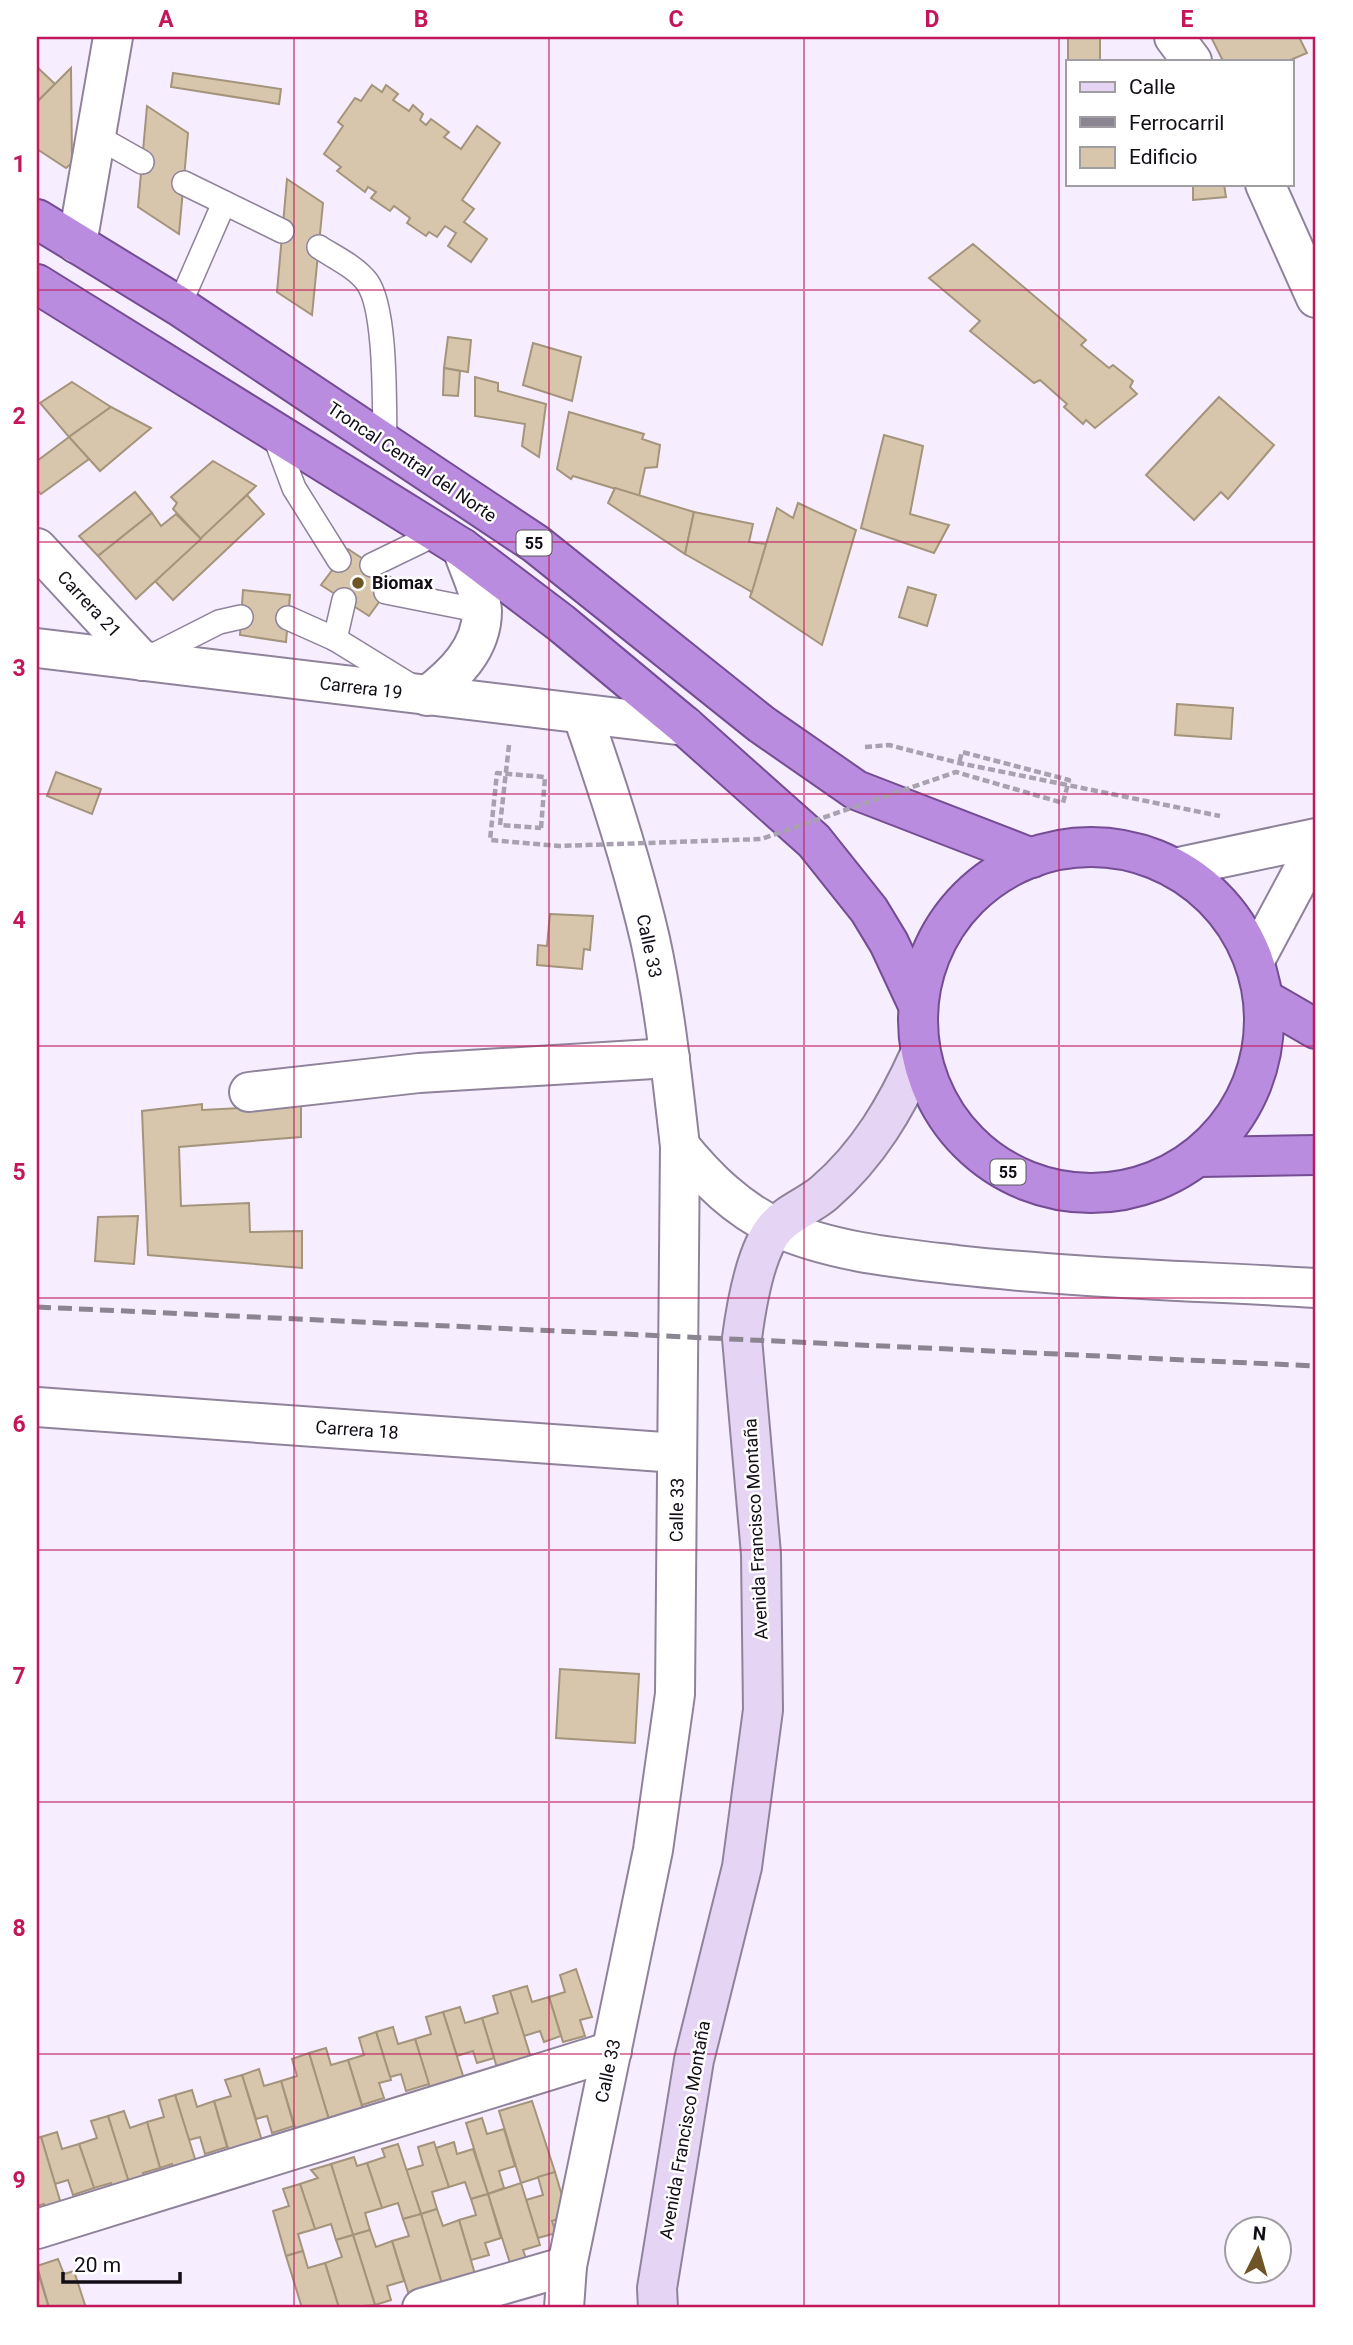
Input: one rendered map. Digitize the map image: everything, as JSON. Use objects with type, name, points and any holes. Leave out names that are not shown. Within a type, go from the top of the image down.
[{"type":"highway","name":"Troncal Central del Norte","points":[[37,219],[179,306],[536,544],[761,724],[856,790],[1032,858]]},
{"type":"highway","name":"55","points":[[37,284],[449,541],[561,624],[685,726],[814,841],[846,878],[890,943],[917,1003]]},
{"type":"highway","name":"55","points":[[1104,848],[1152,858],[1174,868],[1200,886],[1223,907],[1241,932],[1255,960],[1264,999],[1263,1049],[1253,1086],[1239,1112],[1200,1157],[1169,1175],[1136,1188],[1101,1193],[1077,1192],[1031,1183],[999,1168],[971,1146],[948,1119],[931,1087],[920,1054],[917,1003],[932,950],[954,915],[983,885],[1032,858],[1056,851],[1104,848]]},
{"type":"highway","points":[[1264,999],[1316,1029]]},
{"type":"highway","name":"55","points":[[1200,1157],[1316,1155]]},
{"type":"main road","name":"Avenida Francisco Montaña","points":[[657,2308],[657,2288],[694,2060],[742,1867],[763,1710],[761,1554],[742,1338],[746,1307],[760,1258],[775,1227],[823,1194],[864,1153],[897,1106],[920,1054]]},
{"type":"street","points":[[77,244],[113,37]]},
{"type":"street","points":[[1174,37],[1191,60]]},
{"type":"street","points":[[1199,37],[1210,60]]},
{"type":"street","points":[[1266,186],[1316,298]]},
{"type":"street","points":[[427,696],[455,675],[474,645],[482,611],[449,541]]},
{"type":"street","name":"Carrera 21","points":[[37,548],[142,661]]},
{"type":"street","name":"Carrera 19","points":[[37,648],[685,726]]},
{"type":"street","name":"Calle 33","points":[[564,2308],[567,2266],[653,1850],[675,1695],[680,1146],[670,1058],[650,941],[627,851],[582,714]]},
{"type":"street","points":[[1174,868],[1316,838]]},
{"type":"street","points":[[1255,960],[1316,846]]},
{"type":"street","points":[[249,1091],[419,1073],[670,1058]]},
{"type":"street","points":[[680,1146],[706,1177],[737,1204],[775,1227],[827,1245],[1014,1271],[1316,1288]]},
{"type":"street","name":"Carrera 18","points":[[37,1407],[677,1454]]},
{"type":"street","points":[[37,2229],[612,2051]]},
{"type":"street","points":[[422,2308],[567,2266]]},
{"type":"lane","points":[[96,136],[142,162]]},
{"type":"lane","points":[[184,183],[282,231]]},
{"type":"lane","points":[[179,306],[224,203]]},
{"type":"lane","points":[[319,247],[358,272],[374,294],[380,330],[386,444]]},
{"type":"lane","points":[[272,429],[294,488],[339,560]]},
{"type":"lane","points":[[372,565],[449,541]]},
{"type":"lane","points":[[386,592],[482,611]]},
{"type":"lane","points":[[335,639],[344,600]]},
{"type":"lane","points":[[142,661],[219,622],[241,617]]},
{"type":"lane","points":[[288,618],[335,639],[427,696]]},
{"type":"path","points":[[514,705],[500,825],[541,828],[545,777],[497,773],[490,840],[559,846],[761,839],[957,772],[1063,803],[1069,780],[962,752],[959,763]]},
{"type":"path","points":[[819,765],[843,753],[889,745],[959,763],[1224,817]]},
{"type":"building","points":[[1068,37],[1100,37],[1100,60],[1068,60]]},
{"type":"building","points":[[1211,37],[1299,37],[1307,53],[1290,60],[1222,60]]},
{"type":"building","points":[[37,67],[55,84],[37,102]]},
{"type":"building","points":[[71,68],[72,163],[66,168],[37,149],[37,102]]},
{"type":"building","points":[[173,73],[281,89],[279,104],[171,87]]},
{"type":"building","points":[[372,85],[382,92],[386,85],[398,94],[393,100],[409,111],[413,105],[423,114],[420,120],[426,125],[431,119],[449,132],[444,137],[461,149],[477,126],[500,143],[462,200],[474,209],[464,222],[487,239],[471,262],[448,246],[456,233],[445,226],[437,237],[429,232],[426,236],[407,223],[410,218],[394,206],[390,211],[371,198],[376,192],[368,187],[365,192],[337,171],[341,167],[324,154],[343,126],[338,122],[355,98],[361,101]]},
{"type":"building","points":[[147,106],[188,133],[179,234],[138,207]]},
{"type":"building","points":[[287,179],[323,203],[312,315],[277,292]]},
{"type":"building","points":[[1193,186],[1224,186],[1226,197],[1193,200]]},
{"type":"building","points":[[973,244],[1086,340],[1081,345],[1109,368],[1113,365],[1133,381],[1130,387],[1137,394],[1095,428],[1086,420],[1083,424],[1064,407],[1067,404],[1040,380],[1034,383],[970,331],[980,321],[929,278]]},
{"type":"building","points":[[448,337],[471,340],[468,372],[444,368]]},
{"type":"building","points":[[533,343],[581,357],[572,401],[523,385]]},
{"type":"building","points":[[444,368],[460,371],[458,396],[443,395]]},
{"type":"building","points":[[475,377],[498,383],[498,391],[546,404],[539,457],[522,446],[525,424],[475,416]]},
{"type":"building","points":[[72,382],[111,407],[69,437],[40,403]]},
{"type":"building","points":[[1219,397],[1274,445],[1228,499],[1221,492],[1194,520],[1146,475]]},
{"type":"building","points":[[111,407],[151,428],[100,471],[69,437]]},
{"type":"building","points":[[569,412],[644,434],[642,439],[660,445],[657,467],[645,468],[639,496],[573,476],[571,479],[557,469]]},
{"type":"building","points":[[884,435],[923,446],[910,514],[949,525],[934,553],[861,528]]},
{"type":"building","points":[[69,437],[89,459],[41,494],[37,490],[37,461]]},
{"type":"building","points":[[213,461],[256,486],[201,539],[173,509],[177,503],[171,497]]},
{"type":"building","points":[[615,488],[694,512],[685,554],[608,503]]},
{"type":"building","points":[[135,492],[152,513],[98,556],[79,536]]},
{"type":"building","points":[[247,495],[264,514],[173,600],[155,581]]},
{"type":"building","points":[[798,503],[856,530],[822,645],[750,597],[777,508],[793,518]]},
{"type":"building","points":[[694,512],[753,524],[749,542],[766,544],[752,592],[685,554]]},
{"type":"building","points":[[152,513],[161,526],[176,514],[201,539],[136,599],[98,556]]},
{"type":"building","name":"Biomax","points":[[348,549],[395,580],[369,616],[321,585]]},
{"type":"building","points":[[908,587],[936,595],[927,626],[899,617]]},
{"type":"building","points":[[243,590],[290,595],[286,642],[240,635]]},
{"type":"building","points":[[1177,704],[1233,708],[1231,739],[1175,735]]},
{"type":"building","points":[[56,772],[101,789],[92,814],[47,796]]},
{"type":"building","points":[[550,914],[593,916],[590,950],[584,949],[582,969],[537,965],[538,945],[547,946]]},
{"type":"building","points":[[202,1104],[202,1110],[301,1105],[301,1137],[179,1147],[181,1206],[249,1203],[250,1232],[302,1231],[302,1268],[148,1255],[142,1111]]},
{"type":"building","points":[[138,1216],[134,1264],[95,1261],[98,1217]]},
{"type":"building","points":[[560,1669],[639,1674],[635,1743],[556,1738]]},
{"type":"building","points":[[576,1969],[592,2017],[580,2020],[585,2036],[563,2042],[549,1997],[565,1992],[560,1975]]},
{"type":"building","points":[[527,1986],[532,2002],[549,1997],[561,2036],[544,2042],[540,2031],[524,2036],[510,1991]]},
{"type":"building","points":[[510,1991],[532,2061],[498,2071],[482,2018],[498,2013],[493,1996]]},
{"type":"building","points":[[460,2007],[465,2023],[482,2018],[494,2058],[477,2063],[473,2051],[457,2056],[443,2012]]},
{"type":"building","points":[[443,2012],[465,2082],[431,2092],[415,2039],[431,2034],[426,2017]]},
{"type":"building","points":[[393,2027],[398,2044],[415,2039],[429,2084],[406,2091],[401,2074],[390,2077],[376,2032]]},
{"type":"building","points":[[376,2032],[391,2080],[379,2083],[384,2098],[362,2105],[348,2060],[364,2055],[359,2038]]},
{"type":"building","points":[[326,2048],[331,2065],[348,2060],[364,2113],[330,2123],[309,2053]]},
{"type":"building","points":[[309,2053],[330,2123],[297,2134],[281,2081],[297,2076],[292,2059]]},
{"type":"building","points":[[259,2069],[264,2086],[281,2081],[294,2126],[272,2133],[267,2116],[256,2119],[242,2075]]},
{"type":"building","points":[[242,2075],[263,2144],[230,2155],[214,2101],[231,2096],[225,2080]]},
{"type":"building","points":[[192,2090],[197,2107],[214,2101],[227,2147],[205,2154],[200,2137],[189,2140],[175,2095]]},
{"type":"building","points":[[175,2095],[197,2165],[175,2172],[172,2164],[160,2168],[147,2122],[164,2117],[159,2100]]},
{"type":"building","points":[[532,2101],[555,2172],[521,2183],[499,2111]]},
{"type":"building","points":[[124,2111],[130,2128],[147,2122],[160,2168],[143,2173],[146,2181],[130,2186],[108,2116]]},
{"type":"building","points":[[108,2116],[130,2186],[113,2191],[111,2183],[94,2188],[79,2144],[97,2138],[91,2121]]},
{"type":"building","points":[[482,2118],[487,2134],[504,2129],[515,2166],[499,2171],[504,2188],[488,2194],[466,2123]]},
{"type":"building","points":[[57,2132],[62,2149],[79,2144],[94,2188],[73,2195],[68,2180],[55,2184],[41,2137]]},
{"type":"building","points":[[41,2137],[62,2207],[46,2212],[44,2204],[37,2206],[37,2138]]},
{"type":"building","points":[[434,2142],[449,2187],[432,2192],[437,2209],[421,2214],[406,2170],[423,2165],[418,2147]]},
{"type":"building","points":[[454,2142],[457,2154],[473,2149],[488,2194],[471,2199],[465,2182],[449,2187],[436,2148]]},
{"type":"building","points":[[398,2144],[421,2214],[403,2219],[398,2203],[382,2208],[367,2163],[385,2157],[382,2149]]},
{"type":"building","points":[[354,2157],[357,2166],[367,2163],[382,2208],[365,2213],[370,2230],[353,2235],[331,2164]]},
{"type":"building","points":[[331,2164],[353,2235],[336,2240],[331,2224],[315,2229],[300,2184],[318,2178],[311,2170]]},
{"type":"building","points":[[555,2172],[568,2216],[552,2221],[556,2233],[538,2238],[526,2200],[543,2195],[538,2177]]},
{"type":"building","points":[[521,2183],[540,2245],[523,2250],[526,2258],[510,2263],[488,2194]]},
{"type":"building","points":[[300,2184],[315,2229],[298,2234],[303,2251],[286,2256],[273,2211],[289,2206],[283,2189]]},
{"type":"building","points":[[488,2194],[501,2238],[485,2243],[489,2255],[471,2260],[459,2220],[476,2215],[471,2199]]},
{"type":"building","points":[[437,2209],[443,2226],[459,2220],[475,2274],[442,2284],[421,2214]]},
{"type":"building","points":[[421,2214],[442,2284],[409,2295],[392,2241],[409,2236],[403,2219]]},
{"type":"building","points":[[370,2230],[376,2247],[392,2241],[404,2281],[387,2286],[391,2300],[375,2305],[353,2235]]},
{"type":"building","points":[[353,2235],[375,2305],[339,2308],[325,2263],[342,2257],[336,2240]]},
{"type":"building","points":[[303,2251],[308,2268],[325,2263],[339,2308],[302,2308],[286,2256]]},
{"type":"building","points":[[58,2259],[64,2274],[74,2271],[86,2308],[49,2308],[37,2266]]},
{"type":"building","points":[[37,2269],[49,2308],[37,2308]]},
{"type":"railway","points":[[37,1307],[1316,1366]]},
{"type":"place","name":"Biomax","points":[[358,583]]}]
